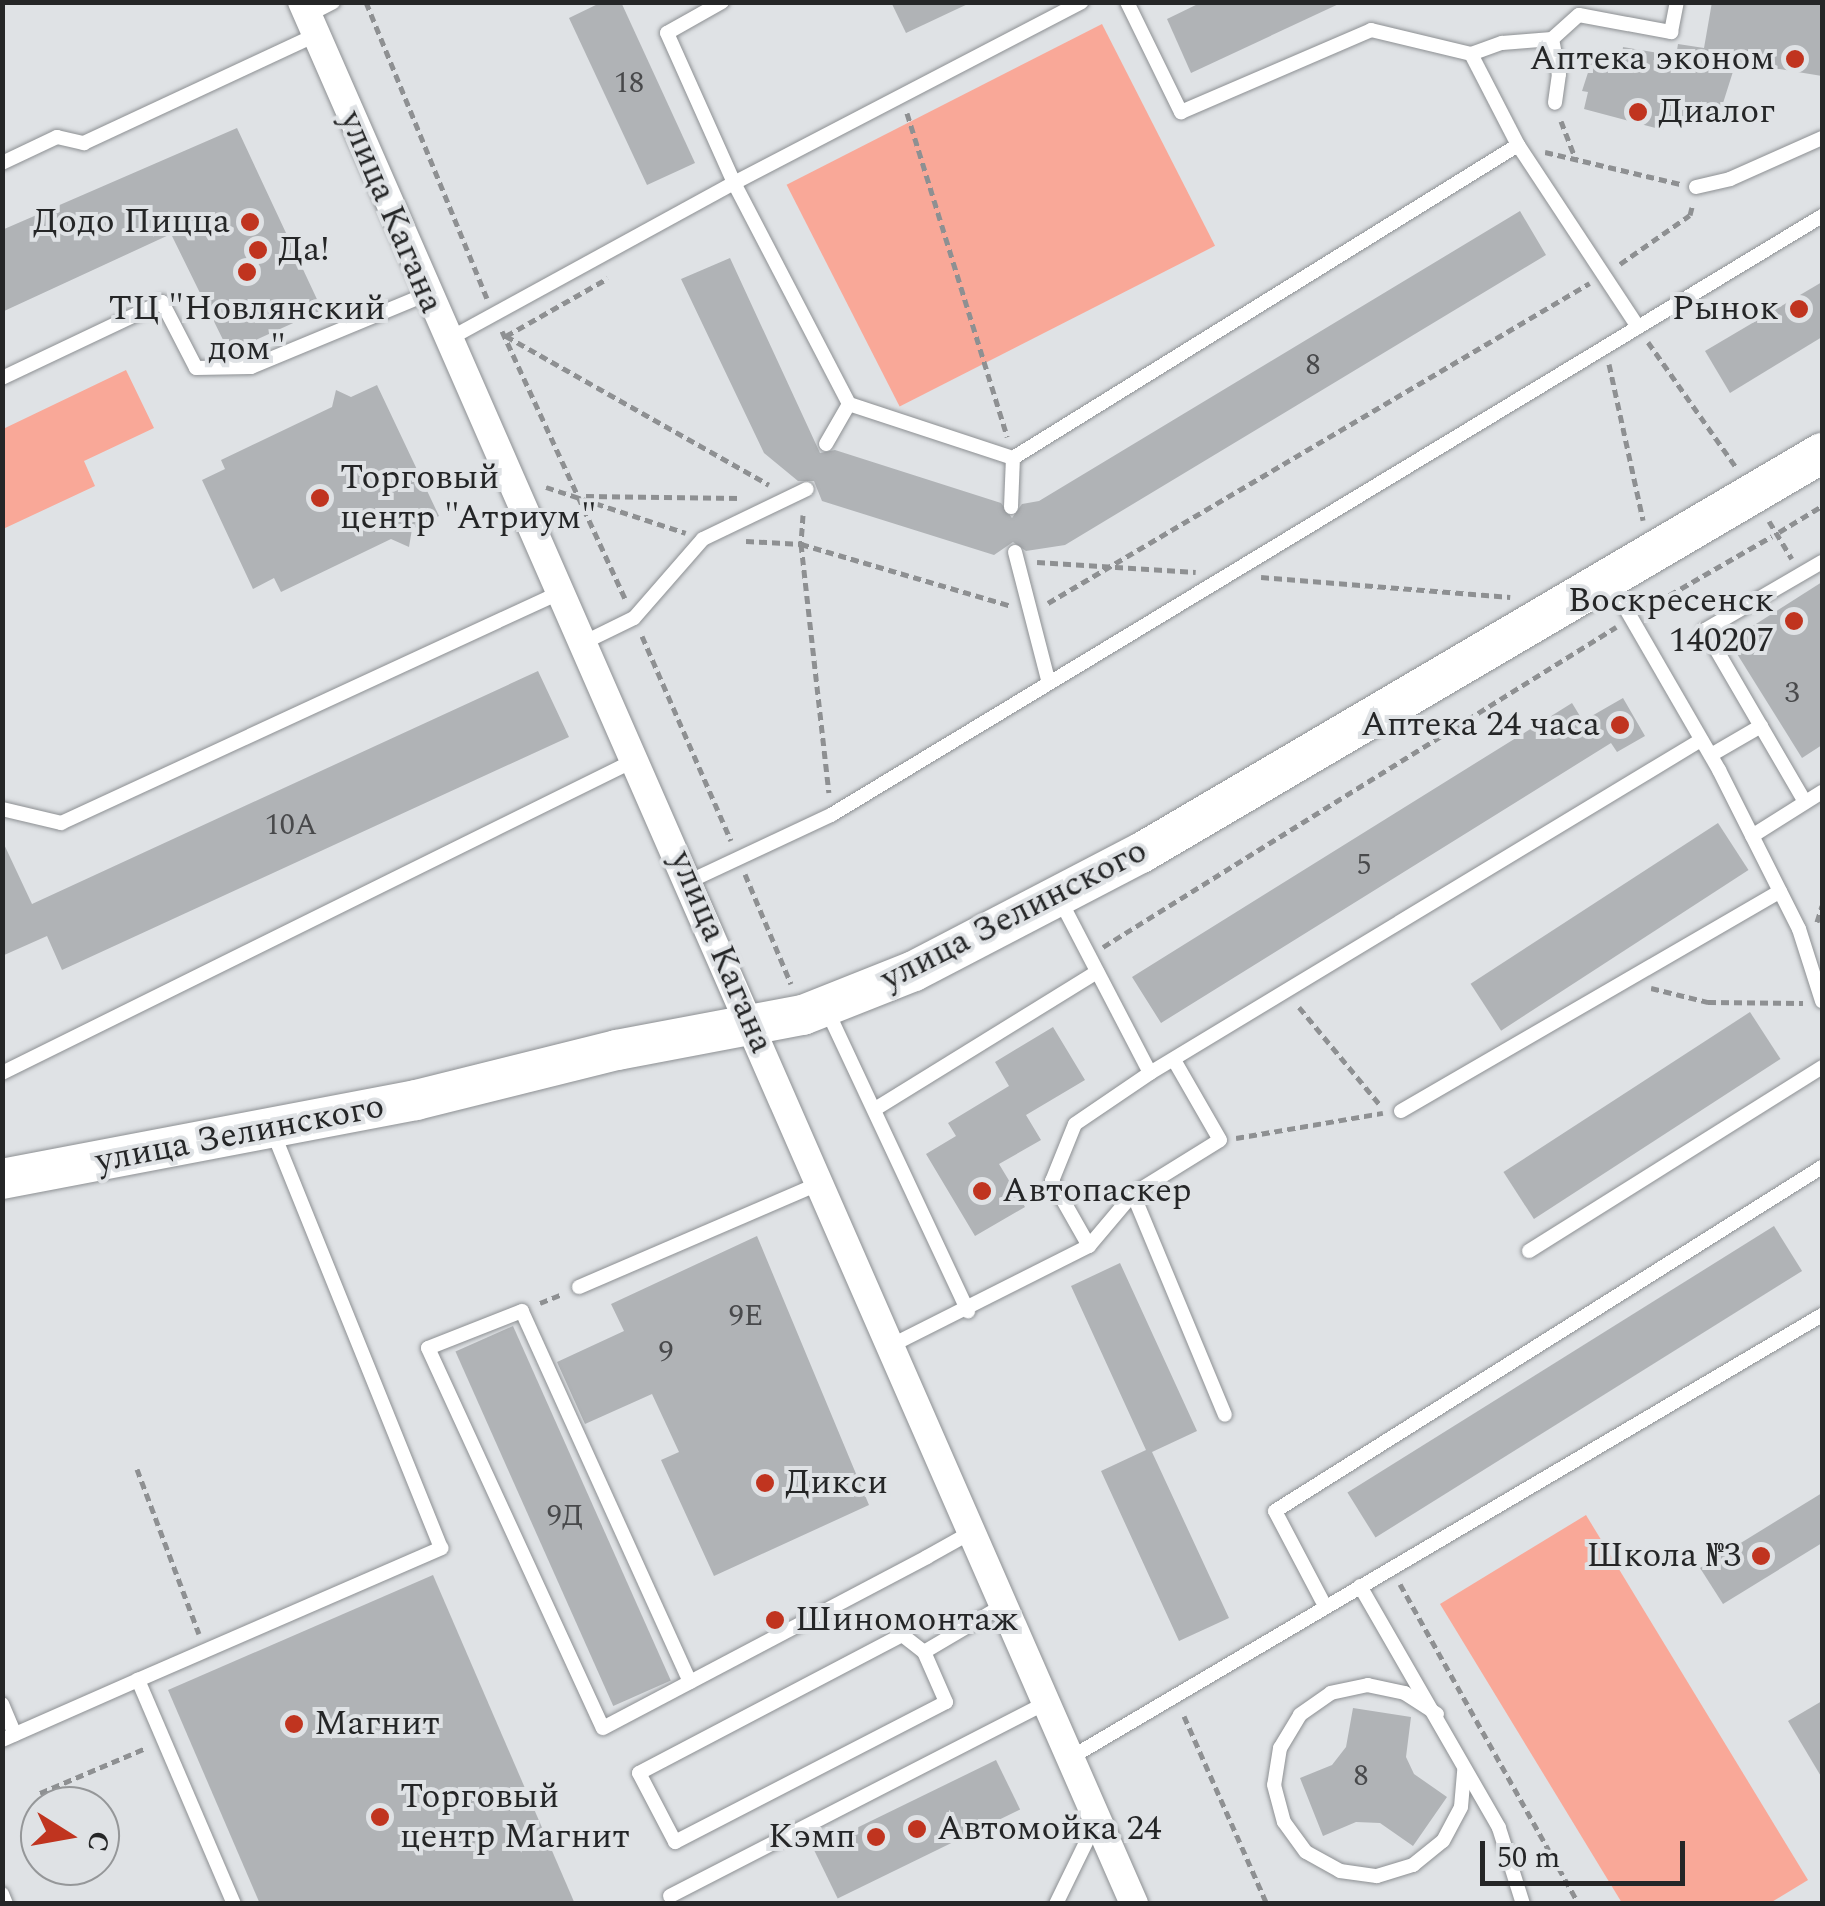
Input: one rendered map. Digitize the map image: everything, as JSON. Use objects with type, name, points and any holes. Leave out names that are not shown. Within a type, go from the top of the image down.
[{"type":"street","name":"улица Кагана","points":[[315,14],[425,294],[587,641],[755,1025],[816,1185],[1134,1904]]},
{"type":"street","name":"улица Зелинского","points":[[2,1180],[272,1129],[755,1025],[814,1010],[937,962],[1058,897],[1822,453]]},
{"type":"lane","points":[[722,2],[667,32],[734,182],[849,404],[1013,458],[1518,146]]},
{"type":"lane","points":[[446,340],[734,182],[1082,2]]},
{"type":"lane","points":[[1127,2],[1181,112],[1371,30],[1470,54],[1552,38],[1580,15],[1672,32],[1677,2]]},
{"type":"lane","points":[[2,162],[57,137],[84,144],[315,14]]},
{"type":"lane","points":[[1552,38],[1559,74],[1555,103]]},
{"type":"lane","points":[[1470,54],[1518,146],[1638,328]]},
{"type":"lane","points":[[1696,187],[1822,138]]},
{"type":"lane","points":[[690,881],[832,815],[1822,216]]},
{"type":"lane","points":[[2,378],[162,302],[196,368],[252,367],[425,294]]},
{"type":"lane","points":[[826,444],[849,404]]},
{"type":"lane","points":[[1011,507],[1013,458]]},
{"type":"lane","points":[[587,641],[634,618],[703,538],[807,489]]},
{"type":"lane","points":[[1017,556],[1050,684]]},
{"type":"lane","points":[[1806,802],[1706,630],[1822,562]]},
{"type":"lane","points":[[1608,578],[1711,756],[1780,891],[1822,1002]]},
{"type":"lane","points":[[2,809],[61,823],[564,591]]},
{"type":"lane","points":[[1711,756],[1761,726]]},
{"type":"lane","points":[[1090,1246],[1052,1182],[1074,1124],[1150,1073],[1701,740]]},
{"type":"lane","points":[[2,1073],[637,759]]},
{"type":"lane","points":[[1752,836],[1822,792]]},
{"type":"lane","points":[[1401,1111],[1780,891]]},
{"type":"lane","points":[[1058,897],[1150,1073]]},
{"type":"lane","points":[[874,1109],[1096,972]]},
{"type":"lane","points":[[814,1010],[874,1109],[968,1311]]},
{"type":"lane","points":[[888,1348],[968,1311],[1090,1246],[1133,1194],[1220,1140],[1174,1060]]},
{"type":"lane","points":[[1529,1252],[1822,1067]]},
{"type":"lane","points":[[2,1704],[9,1737],[441,1548],[272,1129]]},
{"type":"lane","points":[[1325,1606],[1275,1511],[1822,1167]]},
{"type":"lane","points":[[579,1287],[816,1185]]},
{"type":"lane","points":[[1133,1194],[1224,1415]]},
{"type":"lane","points":[[690,1682],[522,1310],[428,1348],[603,1728],[690,1682],[970,1533]]},
{"type":"lane","points":[[1070,1758],[1822,1315]]},
{"type":"lane","points":[[1360,1586],[1437,1714],[1464,1770],[1499,1828],[1522,1904]]},
{"type":"lane","points":[[924,1652],[1002,1606]]},
{"type":"lane","points":[[902,1634],[924,1652],[946,1702],[674,1842],[639,1773],[902,1634]]},
{"type":"lane","points":[[138,1680],[234,1904]]},
{"type":"lane","points":[[1437,1714],[1406,1693],[1368,1686],[1331,1694],[1300,1716],[1277,1766],[1284,1822],[1306,1852],[1340,1871],[1377,1876],[1413,1865],[1443,1841],[1461,1808],[1464,1770]]},
{"type":"lane","points":[[670,1896],[1045,1703]]},
{"type":"lane","points":[[1056,1904],[1097,1820]]},
{"type":"lane","points":[[2,1894],[6,1904]]},
{"type":"path","points":[[366,2],[494,314],[634,618],[738,857],[814,1010]]},
{"type":"path","points":[[1555,103],[1576,160],[1696,187],[1690,215],[1638,251]]},
{"type":"path","points":[[904,106],[1013,458]]},
{"type":"path","points":[[801,544],[1032,612],[1603,275]]},
{"type":"path","points":[[1638,328],[1735,468],[1748,460]]},
{"type":"path","points":[[506,336],[776,488]]},
{"type":"path","points":[[1606,347],[1645,526]]},
{"type":"path","points":[[546,487],[578,496],[754,498]]},
{"type":"path","points":[[807,489],[801,544],[832,815]]},
{"type":"path","points":[[1779,532],[1822,506]]},
{"type":"path","points":[[1770,521],[1793,562]]},
{"type":"path","points":[[1088,956],[1633,616],[1772,536]]},
{"type":"path","points":[[1017,556],[1518,598]]},
{"type":"path","points":[[1628,982],[1708,1002],[1822,1002]]},
{"type":"path","points":[[1220,1140],[1386,1112],[1286,992]]},
{"type":"path","points":[[522,1310],[579,1287]]},
{"type":"path","points":[[137,1469],[206,1651]]},
{"type":"path","points":[[1391,1568],[1580,1904]]},
{"type":"path","points":[[1174,1695],[1267,1904]]},
{"type":"path","points":[[56,1786],[164,1740]]},
{"type":"shaded area","points":[[1102,24],[1215,246],[900,407],[787,185]]},
{"type":"shaded area","points":[[126,370],[154,428],[84,461],[95,486],[3,529],[3,429]]},
{"type":"shaded area","points":[[1586,1515],[1808,1880],[1770,1903],[1622,1903],[1440,1604]]},
{"type":"building","points":[[602,2],[621,2],[695,163],[647,185],[569,18]]},
{"type":"building","points":[[891,2],[972,2],[906,33]]},
{"type":"building","points":[[1202,2],[1343,2],[1191,73],[1167,19]]},
{"type":"building","points":[[1712,2],[1822,2],[1822,76],[1736,62],[1718,119],[1665,118],[1663,130],[1584,109],[1588,92],[1582,91],[1595,51],[1622,56],[1623,47],[1676,56],[1678,44],[1704,48]]},
{"type":"building","name":"ТЦ \"Новлянский дом\"","points":[[237,128],[322,310],[229,352],[171,234],[2,312],[2,230]]},
{"type":"building","points":[[1520,211],[1546,255],[1065,545],[1026,551],[1013,542],[994,555],[822,501],[814,481],[798,481],[764,453],[681,279],[730,258],[820,453],[835,450],[1001,503],[1012,518],[1022,504],[1039,501]]},
{"type":"building","name":"Рынок","points":[[1822,282],[1822,337],[1730,393],[1705,351]]},
{"type":"building","name":"Торговый центр \"Атриум\"","points":[[377,385],[439,516],[412,529],[409,547],[391,539],[281,592],[274,578],[253,589],[202,480],[225,469],[221,460],[332,407],[336,390],[351,397]]},
{"type":"building","points":[[1822,582],[1822,745],[1802,758],[1729,641]]},
{"type":"building","points":[[538,671],[569,737],[62,970],[47,936],[2,956],[2,840],[32,904]]},
{"type":"building","points":[[1623,698],[1645,736],[1617,752],[1611,743],[1161,1023],[1132,977],[1572,703],[1583,721]]},
{"type":"building","points":[[1718,823],[1748,870],[1501,1031],[1471,984]]},
{"type":"building","points":[[1750,1012],[1780,1059],[1534,1219],[1503,1172]]},
{"type":"building","points":[[1053,1027],[1085,1080],[1026,1115],[1041,1140],[999,1164],[1025,1207],[975,1236],[926,1154],[956,1136],[948,1123],[1009,1086],[995,1062]]},
{"type":"building","points":[[1774,1226],[1802,1271],[1376,1537],[1347,1493]]},
{"type":"building","points":[[757,1236],[869,1505],[714,1576],[661,1460],[679,1452],[652,1394],[585,1424],[557,1362],[624,1331],[611,1304]]},
{"type":"building","points":[[1120,1263],[1197,1431],[1152,1452],[1229,1618],[1179,1641],[1101,1471],[1146,1450],[1071,1286]]},
{"type":"building","points":[[513,1326],[671,1680],[613,1706],[455,1352]]},
{"type":"building","name":"Школа №3","points":[[1822,1493],[1822,1543],[1723,1604],[1700,1568]]},
{"type":"building","name":"Торговый центр Магнит","points":[[433,1575],[575,1904],[260,1904],[168,1690]]},
{"type":"building","points":[[1822,1701],[1822,1778],[1788,1721]]},
{"type":"building","points":[[1353,1708],[1411,1717],[1406,1757],[1414,1774],[1447,1797],[1413,1846],[1380,1823],[1356,1822],[1323,1836],[1300,1778],[1332,1765],[1346,1747]]},
{"type":"building","name":"Автомойка 24","points":[[996,1760],[1020,1809],[838,1898],[814,1849]]},
{"type":"place","name":"Аптека эконом","points":[[1795,59]]},
{"type":"place","name":"Диалог","points":[[1638,112]]},
{"type":"place","name":"Додо Пицца","points":[[250,222]]},
{"type":"place","name":"Да!","points":[[258,250]]},
{"type":"place","name":"ТЦ \"Новлянский дом\"","points":[[247,272]]},
{"type":"place","name":"Рынок","points":[[1799,309]]},
{"type":"place","name":"Торговый центр \"Атриум\"","points":[[320,498]]},
{"type":"place","name":"Воскресенск 140207","points":[[1794,621]]},
{"type":"place","name":"Аптека 24 часа","points":[[1620,725]]},
{"type":"place","name":"Автопаскер","points":[[982,1191]]},
{"type":"place","name":"Дикси","points":[[765,1483]]},
{"type":"place","name":"Школа №3","points":[[1761,1556]]},
{"type":"place","name":"Шиномонтаж","points":[[775,1620]]},
{"type":"place","name":"Магнит","points":[[294,1724]]},
{"type":"place","name":"Торговый центр Магнит","points":[[380,1817]]},
{"type":"place","name":"Автомойка 24","points":[[917,1829]]},
{"type":"place","name":"Кэмп","points":[[876,1837]]}]
